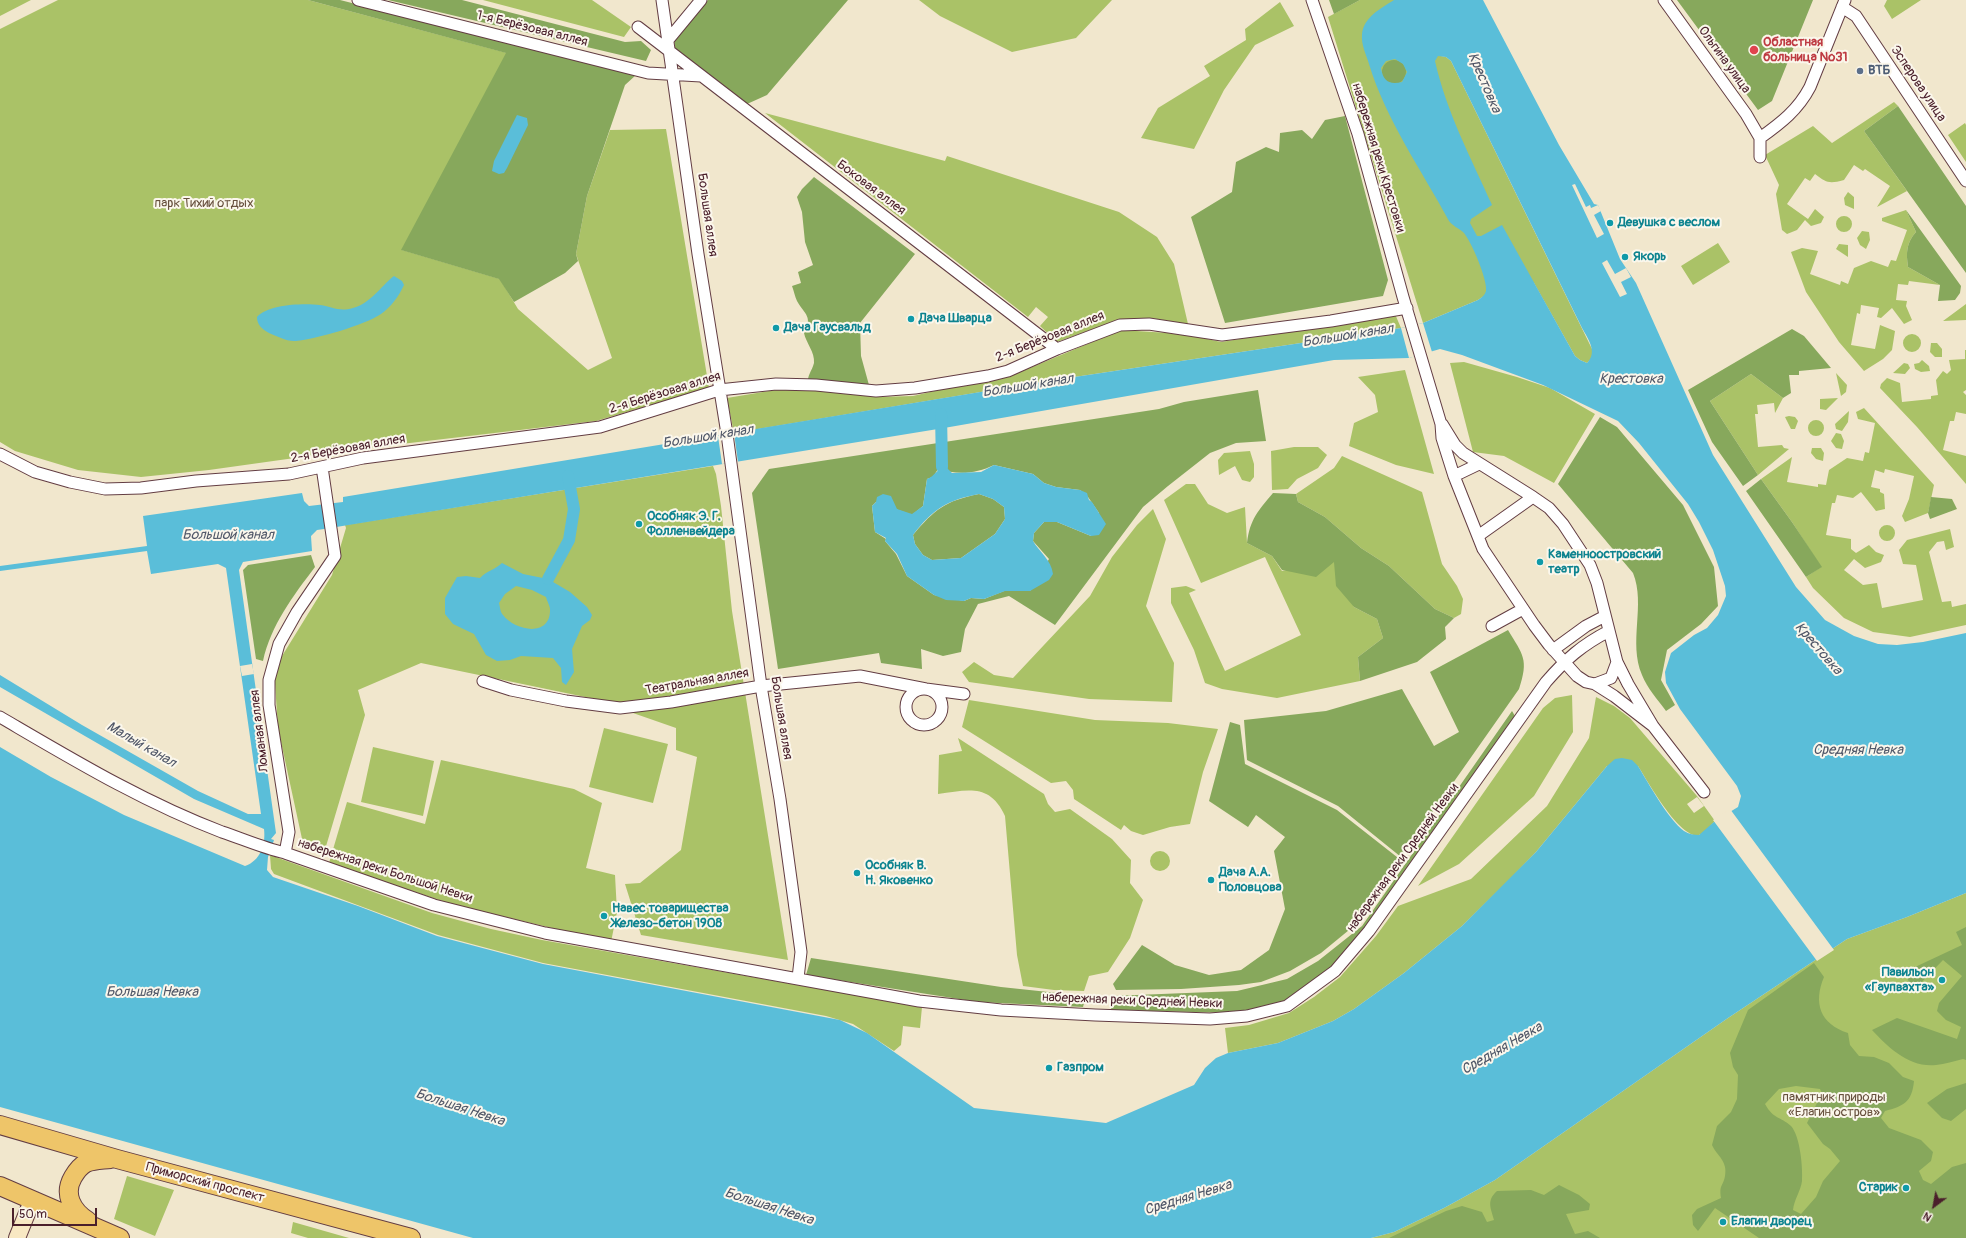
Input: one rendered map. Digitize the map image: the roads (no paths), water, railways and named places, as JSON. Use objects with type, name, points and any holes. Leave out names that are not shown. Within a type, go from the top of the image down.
[{"type":"main road","name":"Приморский проспект","points":[[0,1125],[117,1159],[410,1238]]},
{"type":"main road","points":[[102,1231],[81,1216],[72,1207],[69,1197],[71,1180],[84,1164],[117,1159]]},
{"type":"main road","points":[[0,1186],[120,1238]]},
{"type":"street","name":"1-я Берёзовая аллея","points":[[358,0],[648,73],[701,76]]},
{"type":"street","name":"Большая аллея","points":[[662,0],[719,390],[727,434],[761,686],[780,800],[801,952],[798,978]]},
{"type":"street","points":[[668,46],[701,0]]},
{"type":"street","name":"набережная реки Крестовки","points":[[1312,0],[1358,134],[1420,355],[1442,424]]},
{"type":"street","name":"Ольгина улица","points":[[1664,0],[1746,114],[1760,138]]},
{"type":"street","points":[[1760,157],[1760,138],[1793,112],[1803,100],[1810,87],[1844,4]]},
{"type":"street","name":"Эсперова улица","points":[[1844,4],[1856,16],[1966,181]]},
{"type":"street","name":"Боковая аллея","points":[[638,27],[656,42],[668,46],[701,76],[1056,349]]},
{"type":"street","name":"2-я Берёзовая аллея","points":[[0,454],[35,472],[70,482],[104,489],[141,488],[196,481],[289,474],[363,458],[600,427],[719,390],[776,384],[816,385],[876,391],[915,388],[988,376],[1008,371],[1056,349],[1120,325],[1149,324],[1222,335],[1331,321],[1407,308]]},
{"type":"street","points":[[1442,424],[1455,445],[1479,464],[1533,497],[1554,513],[1578,546],[1590,565],[1597,583],[1617,662],[1653,726],[1704,792]]},
{"type":"street","points":[[1442,424],[1442,438],[1454,476],[1483,549],[1523,609],[1553,650],[1577,676],[1586,682],[1596,684],[1653,726]]},
{"type":"street","points":[[1454,476],[1479,464]]},
{"type":"street","name":"Ломаная аллея","points":[[285,853],[289,832],[269,705],[269,680],[279,644],[297,612],[335,556],[322,467]]},
{"type":"street","points":[[1478,536],[1533,497]]},
{"type":"street","points":[[1492,626],[1523,609]]},
{"type":"street","points":[[1553,650],[1586,626],[1605,616]]},
{"type":"street","name":"набережная реки Средней Невки","points":[[798,978],[929,1002],[1001,1010],[1210,1019],[1247,1016],[1287,1006],[1335,971],[1369,931],[1546,682],[1563,662],[1592,640],[1609,631]]},
{"type":"street","points":[[1596,684],[1611,678],[1617,662]]},
{"type":"street","name":"Театральная аллея","points":[[483,681],[511,690],[559,700],[620,708],[671,702],[761,686],[860,676],[892,681],[909,689],[926,689],[964,694]]},
{"type":"street","points":[[909,689],[906,702],[907,714],[915,722],[920,724],[931,723],[940,712],[941,702],[936,693],[926,689]]},
{"type":"street","name":"набережная реки Большой Невки","points":[[0,717],[131,792],[193,821],[266,848],[285,853],[434,905],[516,926],[612,947],[798,978]]},
{"type":"street","points":[[17,1238],[32,1201]]},
{"type":"water","name":"Большая Невка","points":[[1394,0],[1483,0],[1559,145],[1594,204],[1598,205],[1620,259],[1636,283],[1713,455],[1796,587],[1825,620],[1854,636],[1878,644],[1897,645],[1923,642],[1966,633],[1966,893],[1847,939],[1728,1018],[1495,1180],[1444,1208],[1394,1232],[1371,1238],[473,1238],[0,1107],[0,747],[51,777],[124,815],[245,866],[255,860],[261,852],[264,841],[264,829],[194,799],[0,687],[0,675],[82,725],[198,791],[248,814],[261,814],[226,568],[218,564],[151,574],[147,551],[0,571],[0,566],[147,546],[143,516],[302,493],[304,501],[309,506],[343,502],[343,497],[1041,382],[1401,328],[1423,323],[1478,300],[1485,294],[1486,286],[1482,270],[1466,236],[1449,221],[1394,125],[1376,85],[1365,53],[1362,38],[1363,28],[1369,18],[1378,10]],"holes":[[[1438,56],[1446,57],[1451,61],[1589,341],[1592,354],[1587,363],[1575,356],[1502,225],[1481,236],[1477,236],[1470,223],[1471,219],[1492,205],[1452,116],[1435,61]],[[1395,59],[1403,64],[1407,72],[1402,82],[1397,83],[1387,81],[1383,76],[1381,68],[1386,61]],[[1440,349],[1462,355],[1543,385],[1618,421],[1639,443],[1688,504],[1713,550],[1725,586],[1726,596],[1718,615],[1707,628],[1694,635],[1671,653],[1665,672],[1666,683],[1680,709],[1737,786],[1741,796],[1738,807],[1715,821],[1699,835],[1693,835],[1684,831],[1678,826],[1665,810],[1638,766],[1632,760],[1622,758],[1615,759],[1607,766],[1536,852],[1462,926],[1404,973],[1354,1009],[1333,1021],[1278,1043],[1228,1053],[1216,1058],[1205,1068],[1194,1085],[1106,1123],[974,1108],[867,1033],[840,1020],[543,964],[437,936],[358,906],[273,877],[267,870],[268,857],[274,840],[271,839],[276,833],[239,570],[243,562],[312,551],[311,536],[317,530],[944,428],[1334,360],[1409,358]]]},
{"type":"water","points":[[517,115],[527,118],[528,125],[507,168],[504,173],[499,174],[492,171],[494,161]]},
{"type":"water","points":[[394,276],[402,281],[404,285],[400,293],[381,314],[364,323],[340,331],[296,341],[286,340],[269,333],[259,325],[257,317],[262,313],[269,309],[287,305],[313,304],[340,309],[348,309],[359,306],[370,299]]},
{"type":"water","points":[[994,465],[1033,474],[1044,483],[1056,487],[1080,490],[1087,493],[1089,500],[1092,502],[1106,524],[1099,535],[1091,536],[1057,522],[1044,522],[1034,533],[1033,541],[1050,564],[1053,574],[1049,580],[1030,591],[1005,591],[984,599],[971,598],[964,601],[946,600],[934,595],[907,576],[897,554],[885,541],[886,538],[875,532],[872,506],[876,502],[877,497],[883,494],[891,496],[897,509],[912,514],[923,506],[927,479],[942,467],[945,466],[952,473],[981,472]],"holes":[[[979,494],[993,499],[1004,507],[1005,519],[995,534],[961,558],[932,560],[923,555],[915,544],[913,535],[927,518],[942,507],[958,499]]]},
{"type":"water","points":[[502,563],[523,574],[548,579],[570,592],[587,607],[592,615],[590,620],[582,626],[572,649],[574,672],[566,685],[562,682],[561,668],[553,658],[521,656],[510,660],[497,661],[486,655],[474,634],[453,624],[445,614],[445,598],[457,577],[466,576],[480,578]],"holes":[[[516,586],[532,590],[546,597],[550,606],[549,618],[545,624],[539,628],[523,628],[509,621],[502,614],[499,603],[505,594]]]},
{"type":"waterway","points":[[941,414],[942,467]]},
{"type":"waterway","points":[[548,579],[569,540],[574,509],[568,476]]},
{"type":"place","name":"Областная больница №31","points":[[1754,50]]},
{"type":"place","name":"ВТБ","points":[[1860,71]]},
{"type":"place","name":"Девушка с веслом","points":[[1610,223]]},
{"type":"place","name":"Якорь","points":[[1625,257]]},
{"type":"place","name":"Дача Шварца","points":[[911,319]]},
{"type":"place","name":"Дача Гаусвальд","points":[[776,328]]},
{"type":"place","name":"Особняк Э. Г. Фолленвейдера","points":[[639,524]]},
{"type":"place","name":"Каменноостровский театр","points":[[1540,562]]},
{"type":"place","name":"Особняк В. Н. Яковенко","points":[[857,873]]},
{"type":"place","name":"Дача А.А. Половцова","points":[[1211,880]]},
{"type":"place","name":"Навес товарищества Железо-бетон 1908","points":[[604,916]]},
{"type":"place","name":"Павильон «Гаупвахта»","points":[[1942,980]]},
{"type":"place","name":"Газпром","points":[[1049,1068]]},
{"type":"place","name":"Старик","points":[[1906,1188]]},
{"type":"place","name":"Елагин дворец","points":[[1723,1222]]},
{"type":"water label","name":"Крестовка","points":[[1484,83]]},
{"type":"water label","name":"Большой канал","points":[[1348,336]]},
{"type":"water label","name":"Крестовка","points":[[1631,379]]},
{"type":"water label","name":"Большой канал","points":[[1028,386]]},
{"type":"water label","name":"Большой канал","points":[[708,437]]},
{"type":"water label","name":"Большой канал","points":[[228,535]]},
{"type":"water label","name":"Крестовка","points":[[1818,649]]},
{"type":"water label","name":"Малый канал","points":[[141,745]]},
{"type":"water label","name":"Средняя Невка","points":[[1858,750]]},
{"type":"water label","name":"Средняя Невка","points":[[1502,1049]]},
{"type":"water label","name":"Средняя Невка","points":[[1188,1198]]},
{"type":"park label","name":"парк Тихий отдых","points":[[204,204]]},
{"type":"park label","name":"памятник природы «Елагин остров»","points":[[1834,1106]]}]
